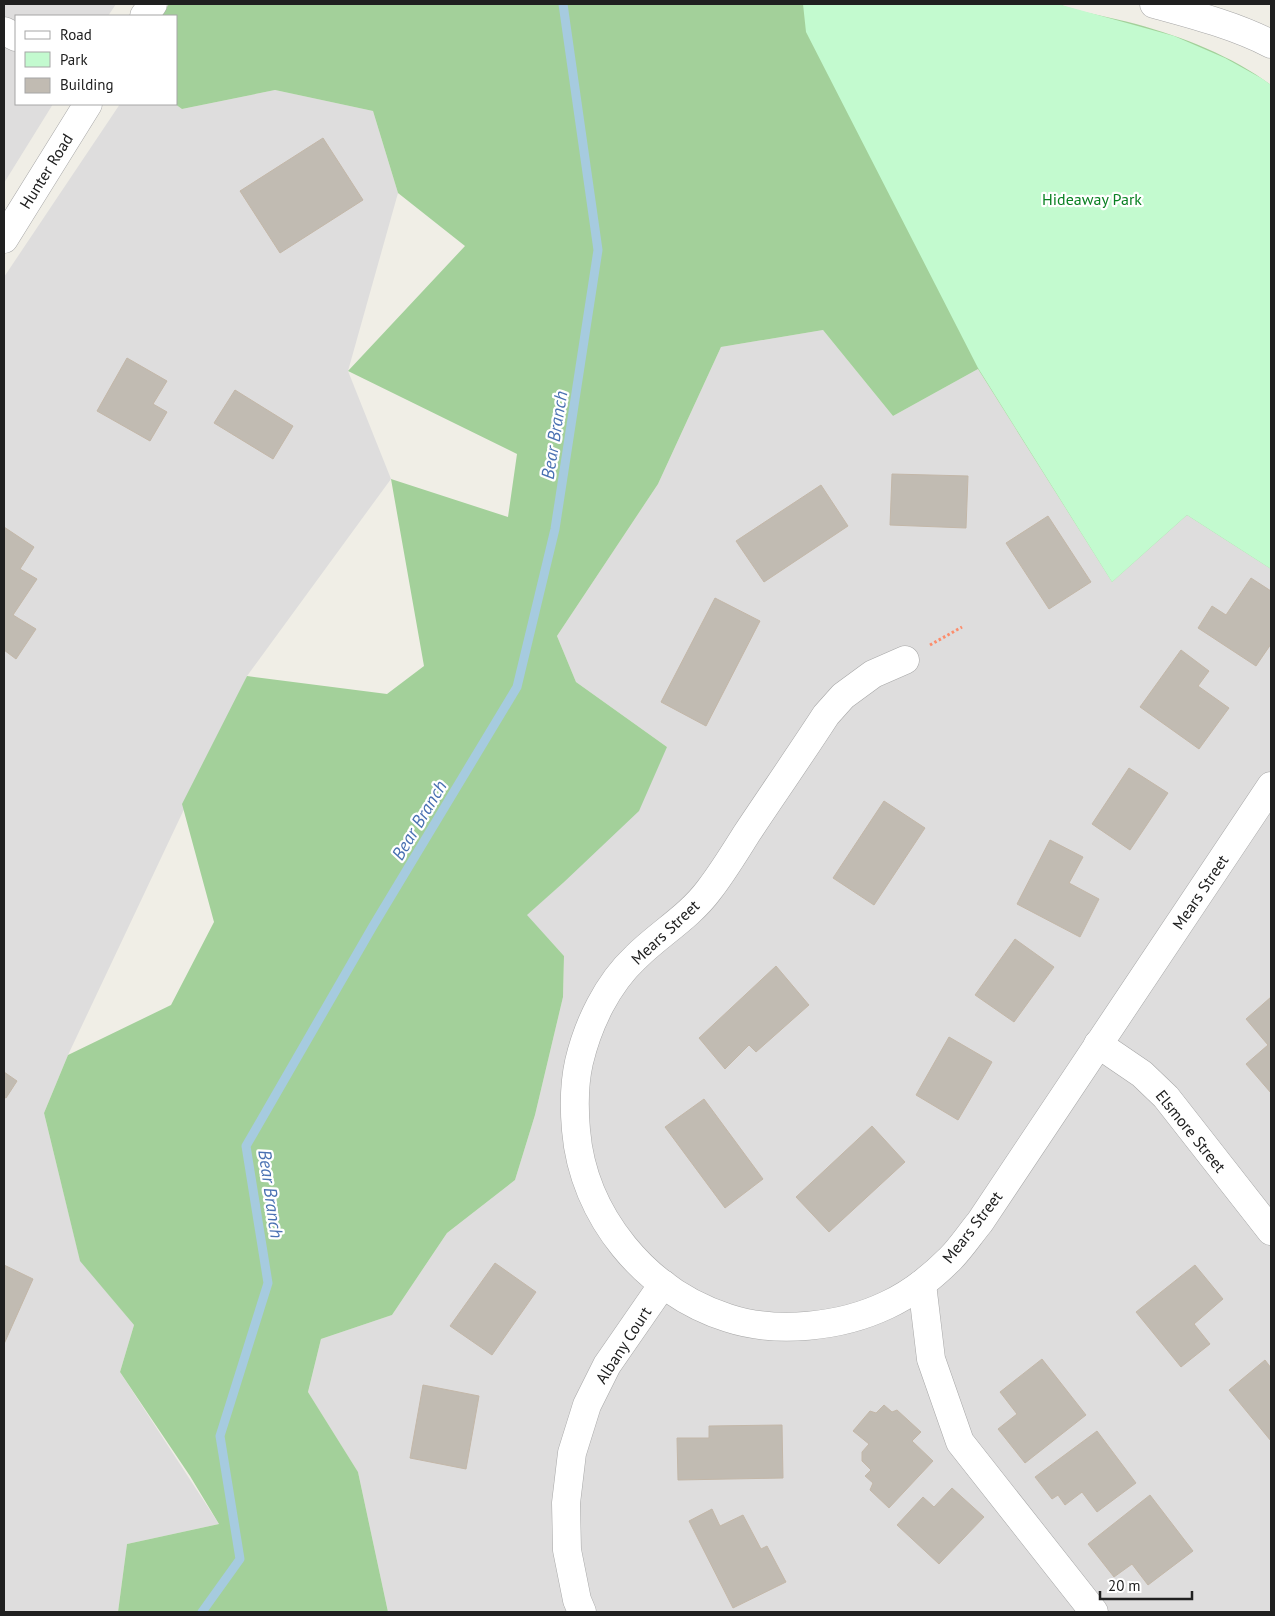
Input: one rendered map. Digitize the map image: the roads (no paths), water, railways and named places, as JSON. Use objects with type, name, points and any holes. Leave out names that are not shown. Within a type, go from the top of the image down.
[{"type":"street","points":[[145,15],[153,4]]},
{"type":"street","points":[[1154,4],[1217,21],[1271,44]]},
{"type":"street","name":"Hunter Road","points":[[4,239],[87,105]]},
{"type":"street","name":"Mears Street","points":[[905,660],[872,674],[843,696],[826,715],[708,892],[677,923],[635,957],[609,990],[590,1027],[579,1063],[574,1106],[577,1146],[584,1173],[598,1209],[618,1241],[642,1268],[695,1305],[730,1319],[772,1326],[813,1326],[851,1319],[888,1305],[922,1284],[952,1258],[980,1222],[1271,786]]},
{"type":"street","name":"Elsmore Street","points":[[1098,1044],[1142,1074],[1166,1097],[1271,1231]]},
{"type":"street","name":"Albany Court","points":[[582,1612],[577,1600],[567,1550],[566,1503],[572,1453],[587,1406],[607,1365],[663,1284]]},
{"type":"street","points":[[922,1284],[931,1359],[960,1442],[1094,1612]]},
{"type":"waterway","name":"Bear Branch","points":[[202,1612],[240,1559],[220,1436],[268,1283],[246,1146],[373,926],[517,687],[555,529],[598,250],[563,4]]},
{"type":"park label","name":"Hideaway Park","points":[[1092,199]]}]
